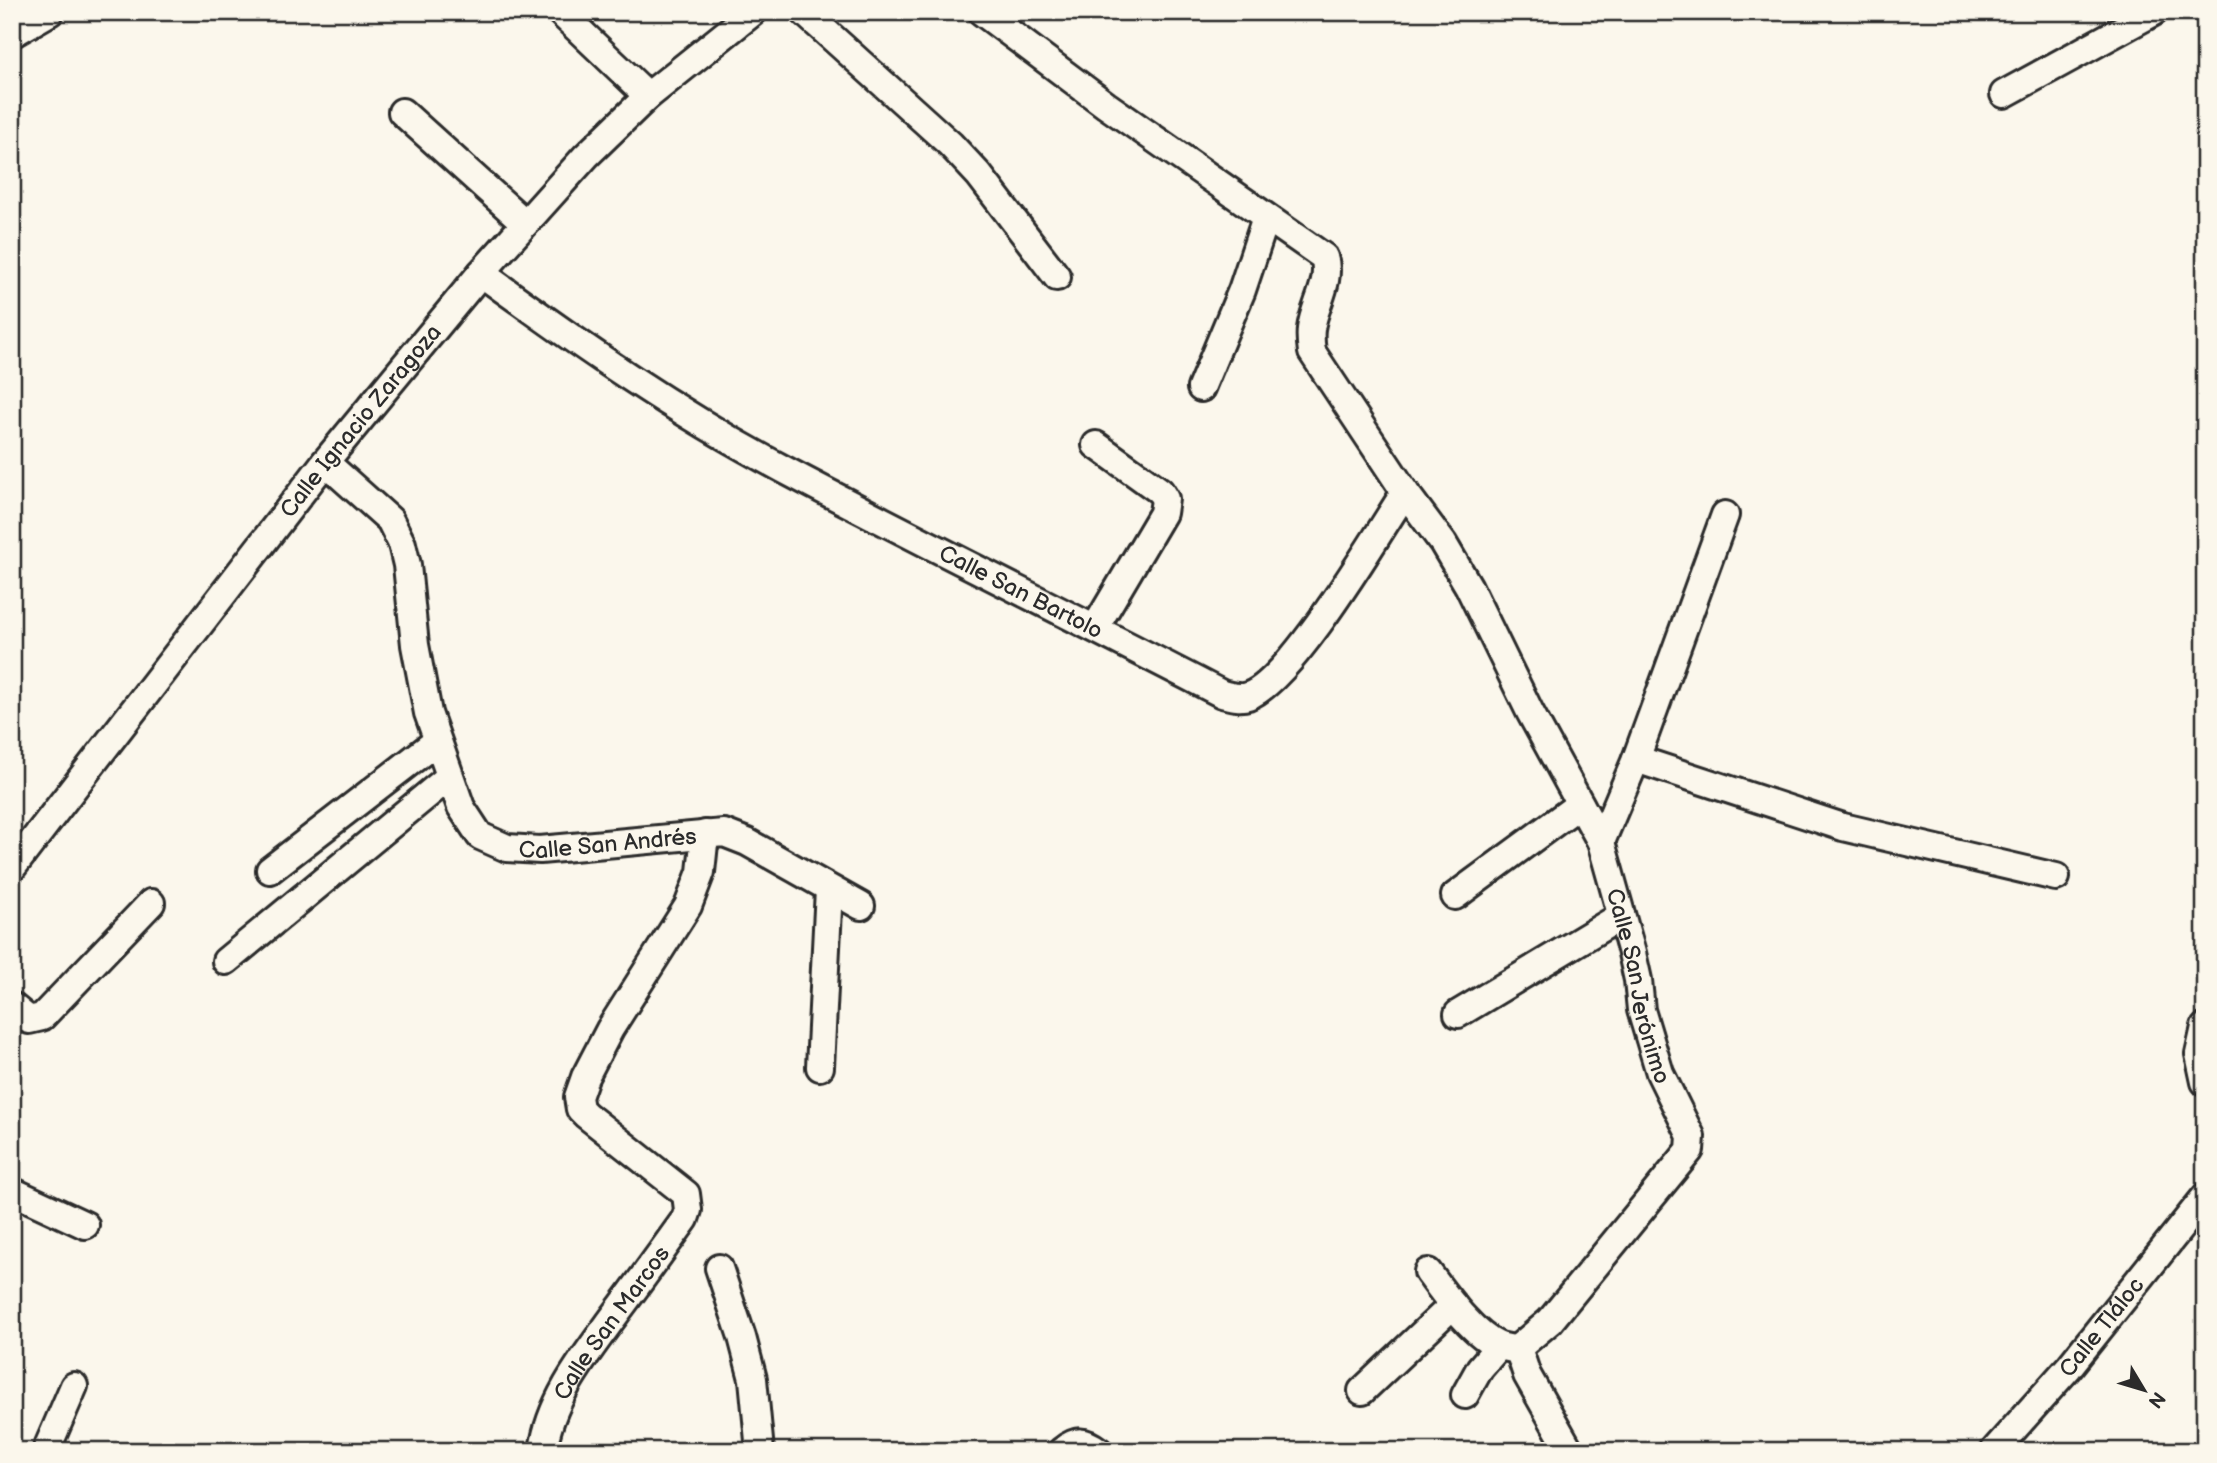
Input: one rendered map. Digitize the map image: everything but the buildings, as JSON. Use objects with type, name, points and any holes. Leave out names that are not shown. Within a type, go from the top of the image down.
[{"type":"street","points":[[12,34],[50,12]]},
{"type":"street","points":[[560,12],[648,96]]},
{"type":"street","name":"Calle Ignacio Zaragoza","points":[[12,869],[325,462],[481,273],[586,156],[648,96],[753,12]]},
{"type":"street","points":[[804,12],[950,144],[979,175],[1057,277]]},
{"type":"street","points":[[982,12],[1106,105],[1324,257],[1326,276],[1311,328],[1312,352],[1405,492]]},
{"type":"street","points":[[2004,94],[2121,20],[2154,12]]},
{"type":"street","points":[[402,112],[525,223]]},
{"type":"street","points":[[1201,388],[1242,290],[1266,218]]},
{"type":"street","name":"Calle San Bartolo","points":[[481,273],[605,361],[782,468],[1222,694],[1239,698],[1250,696],[1280,672],[1329,607],[1405,492]]},
{"type":"street","points":[[1096,445],[1160,491],[1165,499],[1163,513],[1096,628]]},
{"type":"street","name":"Calle San Andrés","points":[[325,462],[390,520],[402,544],[407,565],[415,645],[428,713],[461,807],[480,836],[507,848],[540,850],[705,834],[701,872],[688,906],[604,1039],[578,1097],[580,1109],[586,1115],[686,1194],[688,1201]]},
{"type":"street","name":"Calle San Jerónimo","points":[[1405,492],[1443,543],[1469,587],[1530,712],[1601,842],[1638,980],[1641,1010],[1660,1073],[1691,1136],[1690,1150],[1550,1321],[1480,1368],[1465,1395]]},
{"type":"street","points":[[1601,842],[1636,759],[1725,515]]},
{"type":"street","points":[[270,870],[438,741]]},
{"type":"street","points":[[1636,759],[1843,827],[2056,877]]},
{"type":"street","points":[[226,961],[449,777]]},
{"type":"street","points":[[1455,896],[1580,804]]},
{"type":"street","points":[[705,834],[724,833],[737,837],[861,905]]},
{"type":"street","points":[[820,1067],[829,889]]},
{"type":"street","points":[[12,1006],[29,1020],[42,1017],[151,903]]},
{"type":"street","points":[[1458,1014],[1621,916]]},
{"type":"street","points":[[2205,1027],[2199,1054],[2205,1082]]},
{"type":"street","points":[[12,1191],[85,1225]]},
{"type":"street","name":"Calle Tláloc","points":[[1994,1451],[2060,1377],[2205,1197]]},
{"type":"street","name":"Calle San Marcos","points":[[543,1451],[553,1413],[566,1387],[685,1219],[688,1201]]},
{"type":"street","points":[[719,1268],[753,1379],[760,1451]]},
{"type":"street","points":[[1428,1272],[1453,1305],[1489,1342],[1509,1347],[1570,1451]]},
{"type":"street","points":[[1362,1391],[1453,1305]]},
{"type":"street","points":[[46,1451],[75,1386]]},
{"type":"street","points":[[1062,1451],[1081,1441],[1089,1443],[1099,1451]]}]
